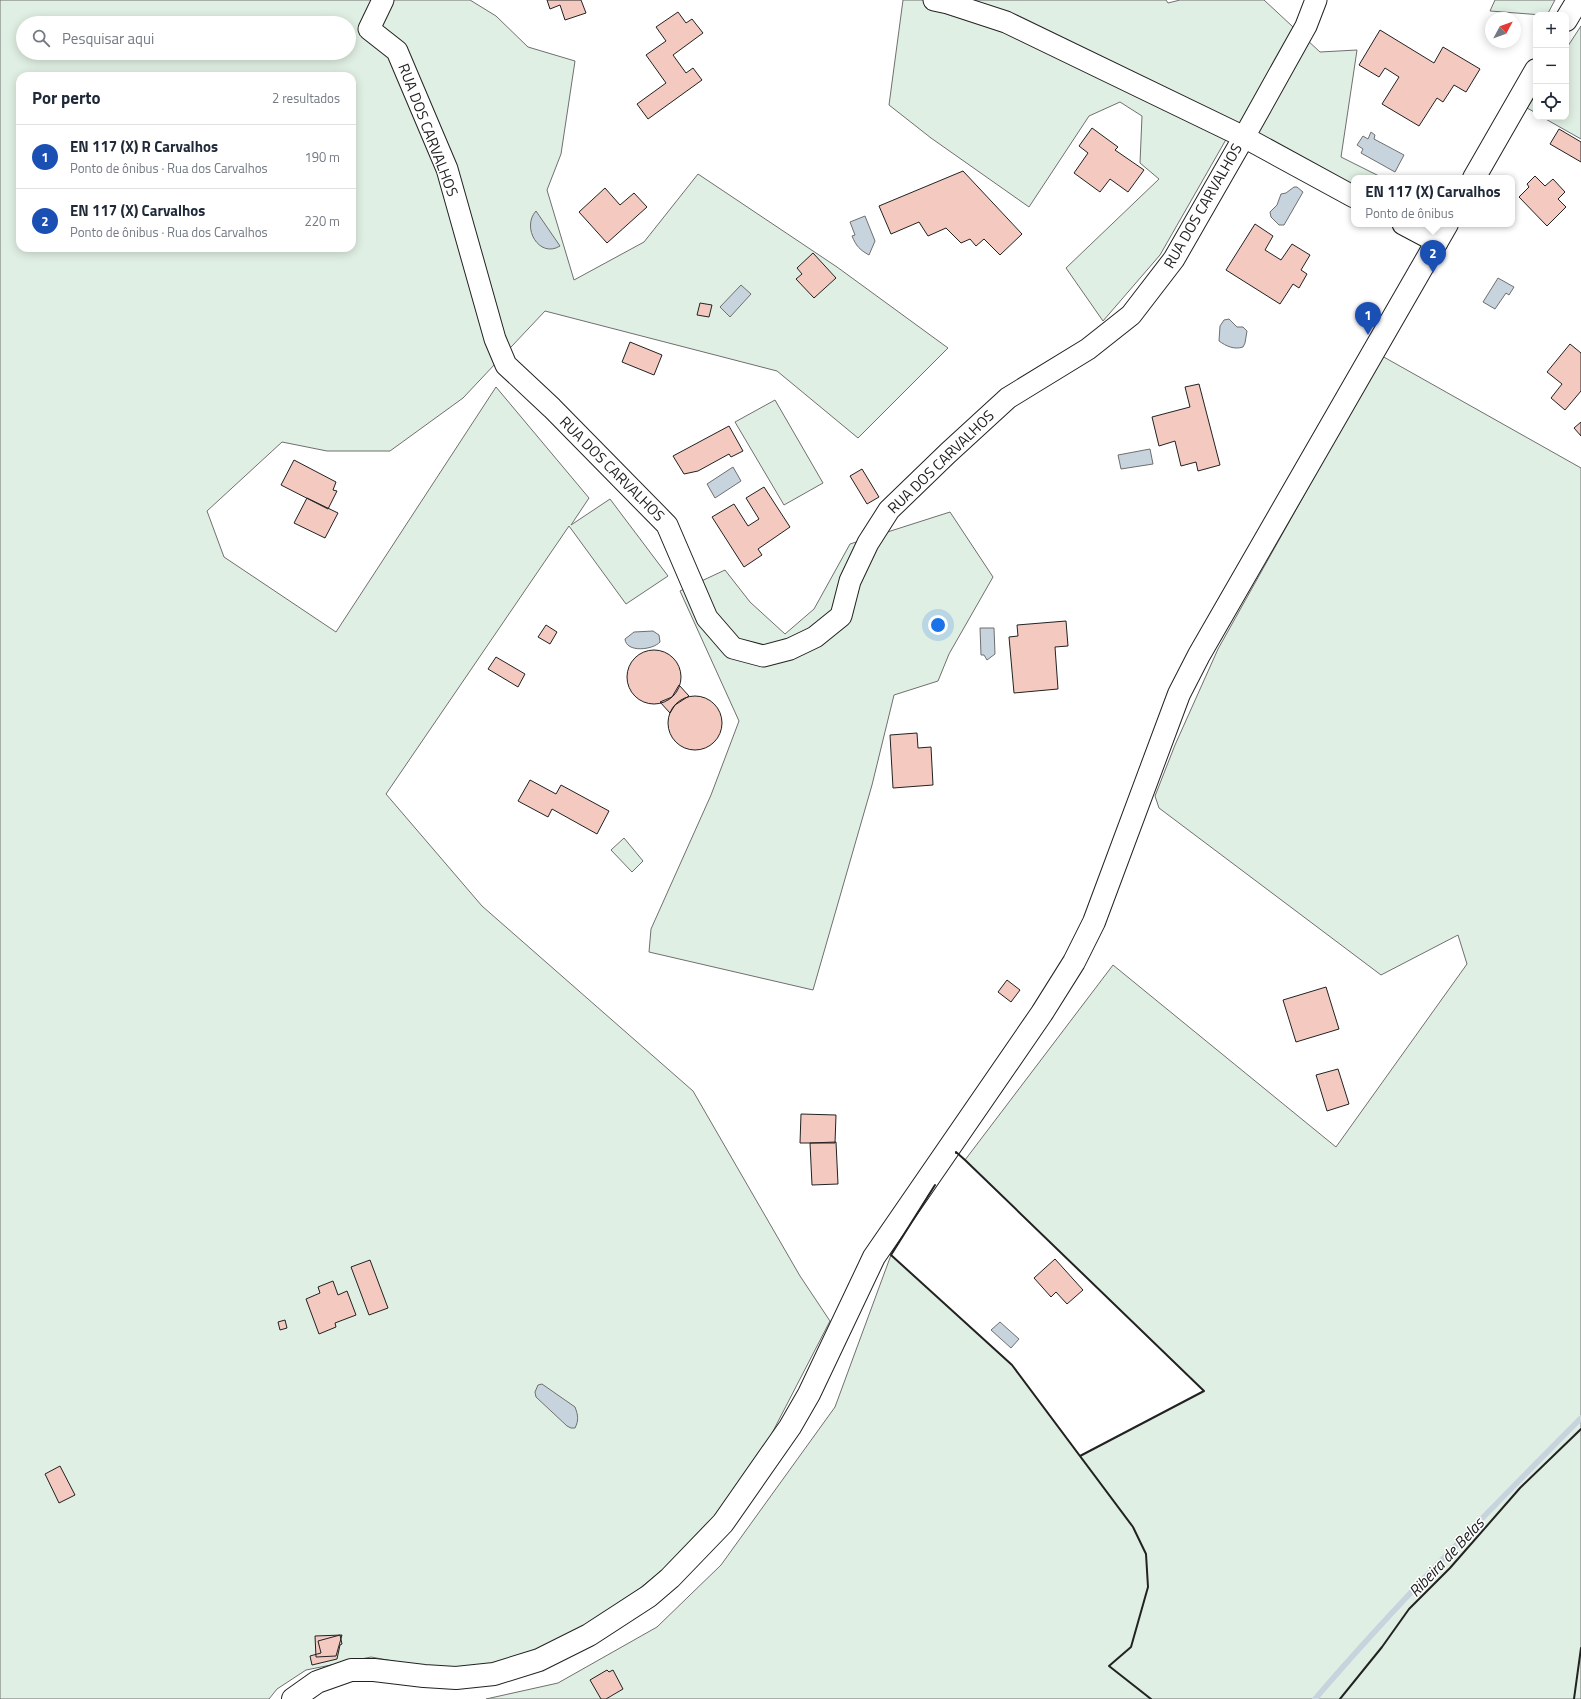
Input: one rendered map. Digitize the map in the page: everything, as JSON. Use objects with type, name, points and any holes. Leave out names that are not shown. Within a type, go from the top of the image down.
[{"type":"main road","points":[[1569,15],[1578,0]]},
{"type":"main road","points":[[1476,175],[1533,75]]},
{"type":"main road","points":[[293,1699],[323,1680],[351,1670],[374,1670],[456,1678],[494,1674],[539,1660],[589,1635],[650,1596],[670,1578],[723,1523],[790,1427],[809,1394],[874,1257],[1042,1013],[1074,962],[1094,922],[1177,701],[1199,655],[1442,233]]},
{"type":"street","name":"RUA DOS CARVALHOS","points":[[383,0],[369,28],[397,52],[444,162],[501,357],[506,365],[552,408],[667,525],[707,618],[733,648],[762,656],[790,649],[815,637],[841,616],[850,581],[868,542],[890,510],[948,453],[1008,398],[1088,349],[1131,315],[1174,259],[1244,137]]},
{"type":"street","name":"RUA DOS CARVALHOS","points":[[934,0],[948,3],[1006,22],[1244,137],[1351,195]]},
{"type":"street","points":[[1244,137],[1306,26],[1316,0]]},
{"type":"street","points":[[1416,227],[1442,233]]},
{"type":"green space","points":[[0,0],[470,0],[496,16],[528,47],[575,61],[561,154],[547,190],[574,280],[644,242],[698,174],[837,267],[948,348],[858,438],[777,371],[545,311],[463,398],[390,451],[327,451],[282,442],[207,511],[224,557],[336,632],[496,387],[589,498],[571,525],[610,499],[668,576],[626,604],[569,526],[386,794],[482,906],[693,1091],[800,1276],[830,1321],[770,1437],[695,1543],[639,1589],[582,1627],[523,1656],[477,1667],[443,1670],[371,1657],[306,1670],[277,1689],[269,1699],[0,1699]]},
{"type":"green space","points":[[903,0],[1166,0],[1168,3],[1180,0],[1264,0],[1320,52],[1357,50],[1341,157],[1377,175],[1351,175],[1351,186],[1236,122],[1160,255],[1103,321],[1066,268],[1159,179],[1140,163],[1142,116],[1120,102],[1089,116],[1029,207],[931,138],[889,105]]},
{"type":"green space","points":[[1495,0],[1555,0],[1549,12],[1533,12],[1533,14],[1521,13],[1521,12],[1490,11]]},
{"type":"green space","points":[[1581,26],[1581,139],[1547,120],[1569,120],[1569,44]]},
{"type":"green space","points":[[1533,99],[1533,111],[1527,108]]},
{"type":"green space","points":[[1382,356],[1581,468],[1581,1699],[486,1699],[558,1683],[657,1627],[721,1565],[835,1407],[891,1255],[1012,1365],[1080,1456],[1204,1391],[965,1160],[1113,965],[1336,1147],[1467,964],[1458,935],[1381,975],[1159,808],[1155,796],[1175,745],[1218,649]]},
{"type":"green space","points":[[775,400],[823,483],[784,505],[735,422]]},
{"type":"green space","points":[[950,512],[993,577],[949,654],[938,681],[894,695],[872,785],[813,990],[649,952],[651,929],[711,795],[739,721],[680,591],[725,570],[750,602],[785,634],[814,609],[850,544]]},
{"type":"green space","points":[[624,838],[643,861],[632,872],[611,850]]},
{"type":"shaded area","points":[[1371,132],[1375,135],[1374,139],[1404,155],[1395,172],[1361,153],[1363,149],[1357,145],[1363,136],[1368,139]]},
{"type":"shaded area","points":[[1294,187],[1297,187],[1303,192],[1284,225],[1279,225],[1271,217],[1270,212],[1277,205],[1281,194],[1286,193]]},
{"type":"shaded area","points":[[536,211],[560,246],[552,249],[545,248],[539,245],[534,239],[531,233],[530,225]]},
{"type":"shaded area","points":[[865,216],[875,241],[869,255],[855,242],[852,236],[855,235],[850,222]]},
{"type":"shaded area","points":[[1498,278],[1514,287],[1509,295],[1506,293],[1495,309],[1483,302]]},
{"type":"shaded area","points":[[741,285],[751,294],[730,317],[720,307]]},
{"type":"shaded area","points":[[1229,319],[1237,327],[1243,327],[1247,331],[1243,347],[1230,347],[1219,341],[1220,326],[1224,320]]},
{"type":"shaded area","points":[[1150,449],[1153,464],[1121,469],[1118,455]]},
{"type":"shaded area","points":[[733,467],[741,481],[715,498],[707,484]]},
{"type":"shaded area","points":[[980,628],[994,628],[995,654],[987,660],[984,655],[981,655]]},
{"type":"shaded area","points":[[653,631],[659,635],[660,642],[652,647],[640,649],[635,648],[630,646],[625,639],[634,632]]},
{"type":"shaded area","points":[[1000,1322],[1019,1339],[1011,1348],[991,1330]]},
{"type":"shaded area","points":[[542,1384],[575,1407],[578,1418],[575,1428],[567,1426],[536,1397],[535,1392],[538,1385]]},
{"type":"building","points":[[547,0],[581,0],[586,13],[565,20],[560,5],[550,9]]},
{"type":"building","points":[[678,12],[686,23],[692,19],[703,33],[673,55],[686,73],[693,68],[702,80],[648,119],[637,104],[666,83],[646,55],[666,41],[656,27]]},
{"type":"building","points":[[1380,30],[1434,63],[1443,47],[1480,69],[1466,92],[1454,85],[1443,102],[1437,98],[1419,126],[1382,104],[1399,77],[1385,68],[1379,77],[1359,65]]},
{"type":"building","points":[[1092,128],[1118,147],[1115,150],[1144,170],[1128,192],[1110,179],[1100,192],[1074,173],[1088,153],[1079,146]]},
{"type":"building","points":[[1559,129],[1581,142],[1581,162],[1550,144]]},
{"type":"building","points":[[963,171],[1022,234],[1000,255],[984,239],[976,246],[970,239],[961,243],[946,228],[928,236],[919,222],[891,234],[879,206]]},
{"type":"building","points":[[1535,176],[1545,186],[1553,179],[1565,192],[1558,199],[1566,207],[1547,226],[1519,197],[1529,187],[1527,184]]},
{"type":"building","points":[[605,188],[620,205],[634,193],[647,207],[607,243],[579,212]]},
{"type":"building","points":[[1255,224],[1273,236],[1265,250],[1281,260],[1292,244],[1310,255],[1301,270],[1307,274],[1299,288],[1293,284],[1280,304],[1226,270]]},
{"type":"building","points":[[813,253],[836,278],[814,298],[796,279],[802,274],[797,268]]},
{"type":"building","points":[[700,303],[712,305],[709,317],[697,315]]},
{"type":"building","points":[[630,342],[662,355],[654,375],[622,362]]},
{"type":"building","points":[[1570,344],[1581,353],[1581,391],[1565,410],[1551,398],[1562,384],[1547,372]]},
{"type":"building","points":[[1199,384],[1220,465],[1198,471],[1196,462],[1181,466],[1175,441],[1159,446],[1152,417],[1190,407],[1185,387]]},
{"type":"building","points":[[1581,422],[1581,436],[1574,428]]},
{"type":"building","points":[[729,426],[743,451],[731,457],[729,454],[698,471],[684,474],[673,456]]},
{"type":"building","points":[[294,460],[336,482],[333,490],[337,491],[328,509],[281,485]]},
{"type":"building","points":[[862,469],[879,497],[867,504],[850,476]]},
{"type":"building","points":[[764,487],[790,527],[758,549],[762,555],[744,567],[712,517],[734,504],[748,526],[759,519],[746,498]]},
{"type":"building","points":[[307,498],[338,513],[325,538],[294,523]]},
{"type":"building","points":[[1066,621],[1068,646],[1055,647],[1058,689],[1014,693],[1009,637],[1018,636],[1017,625]]},
{"type":"building","points":[[546,625],[557,632],[550,644],[538,637]]},
{"type":"building","points":[[654,650],[664,652],[673,658],[679,667],[681,677],[679,687],[673,696],[664,702],[654,704],[644,702],[635,696],[629,687],[627,677],[629,667],[635,658],[644,652]]},
{"type":"building","points":[[496,657],[525,674],[518,687],[488,669]]},
{"type":"building","points":[[679,685],[689,696],[675,705],[670,713],[660,702],[672,697]]},
{"type":"building","points":[[695,696],[705,698],[714,704],[720,713],[722,723],[720,733],[714,742],[705,748],[695,750],[685,748],[676,742],[670,733],[668,723],[670,713],[676,704],[685,698]]},
{"type":"building","points":[[917,733],[918,748],[931,747],[933,785],[893,788],[890,735]]},
{"type":"building","points":[[530,780],[556,794],[561,785],[609,811],[597,834],[552,809],[548,817],[518,801]]},
{"type":"building","points":[[1007,980],[1020,990],[1011,1002],[998,992]]},
{"type":"building","points":[[1326,987],[1339,1029],[1296,1042],[1283,1000]]},
{"type":"building","points":[[1338,1069],[1349,1104],[1327,1111],[1316,1075]]},
{"type":"building","points":[[801,1114],[836,1115],[835,1143],[800,1143]]},
{"type":"building","points":[[836,1142],[838,1184],[812,1185],[810,1143]]},
{"type":"building","points":[[1055,1259],[1083,1290],[1067,1304],[1056,1292],[1051,1297],[1034,1278]]},
{"type":"building","points":[[370,1260],[388,1308],[369,1315],[351,1267]]},
{"type":"building","points":[[333,1281],[338,1295],[347,1291],[356,1315],[335,1323],[336,1327],[319,1334],[306,1299],[320,1293],[318,1287]]},
{"type":"building","points":[[285,1320],[287,1328],[280,1330],[278,1322]]},
{"type":"building","points":[[60,1466],[75,1495],[59,1503],[45,1474]]},
{"type":"building","points":[[340,1635],[342,1644],[340,1645],[337,1659],[312,1665],[310,1656],[321,1653],[318,1641]]},
{"type":"building","points":[[342,1635],[336,1656],[316,1657],[315,1636]]},
{"type":"building","points":[[607,1670],[609,1672],[613,1670],[623,1689],[606,1699],[601,1699],[590,1680]]},
{"type":"waterway","name":"Ribeira de Belas","points":[[1315,1699],[1412,1591],[1581,1418]]},
{"type":"wall","points":[[956,1153],[1204,1391],[1080,1456]]},
{"type":"wall","points":[[935,1185],[891,1255],[1012,1365],[1133,1527],[1146,1554],[1148,1587],[1131,1647],[1109,1666],[1151,1699]]},
{"type":"wall","points":[[1340,1699],[1382,1647],[1409,1609],[1450,1568],[1520,1488],[1581,1429]]},
{"type":"wall","points":[[1574,1699],[1581,1648]]},
{"type":"place","name":"EN 117 (X) Carvalhos","points":[[1433,273]]},
{"type":"place","name":"EN 117 (X) R Carvalhos","points":[[1368,335]]}]
